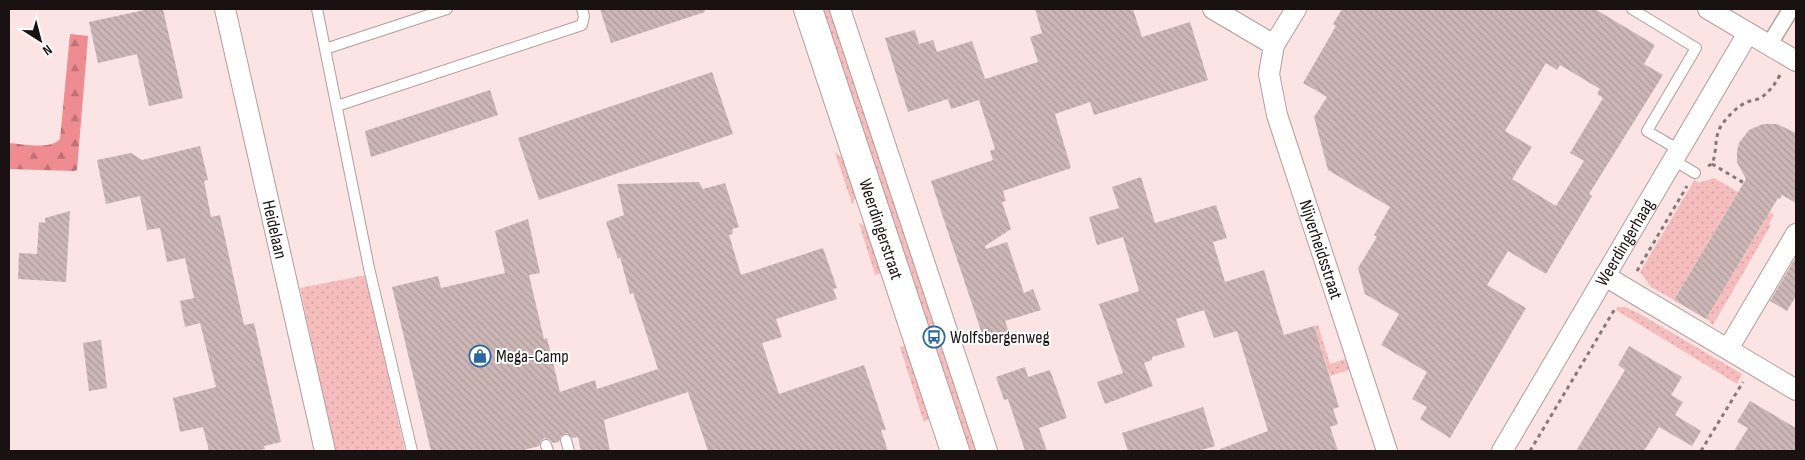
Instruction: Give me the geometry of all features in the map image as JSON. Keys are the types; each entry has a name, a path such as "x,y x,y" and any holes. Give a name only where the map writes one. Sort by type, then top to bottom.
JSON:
{"main road":[{"name":"Weerdingerstraat","path":"808,9 955,451"}],"street":[{"name":"Heidelaan","path":"225,9 325,451"},
{"name":"Weerdingerstraat","path":"840,9 987,451"},
{"path":"1212,9 1274,45"},
{"name":"Nijverheidsstraat","path":"1296,9 1274,45 1269,74 1277,114 1387,451"},
{"path":"1708,9 1793,60"},
{"path":"1769,45 1791,9"},
{"name":"Weerdingerhaag","path":"1502,451 1748,33"},
{"path":"1728,349 1796,234"},
{"path":"1605,276 1796,390"}],"lane":[{"path":"317,9 369,268 412,451"},
{"path":"325,49 447,9"},
{"path":"337,106 582,25 584,16 582,9"},
{"path":"1632,9 1696,48 1648,131 1695,173"},
{"path":"566,440 569,451"}],"path":[{"path":"1530,451 1695,173 1700,168 1712,164 1716,156 1716,136 1722,124 1745,103 1760,98 1773,86 1793,60"},
{"path":"1712,164 1744,183"},
{"path":"1701,451 1753,364"}],"shaded area":[{"path":"820,9 832,9 979,451 970,451 954,408"},
{"path":"835,152 845,160 857,195 852,204"},
{"path":"1714,178 1738,192 1674,300 1651,287 1640,272 1695,179 1698,183"},
{"path":"1770,212 1774,215 1769,224 1771,225 1713,325 1706,319"},
{"path":"859,223 868,227 883,273 875,275"},
{"path":"366,275 405,451 335,451 300,288"},
{"path":"1618,307 1625,307 1640,314 1742,374 1737,384 1616,310"},
{"path":"1318,325 1330,364 1345,359 1349,370 1330,376 1314,326"},
{"path":"907,345 930,418 924,422 900,347"}],"green space":[{"path":"70,34 88,36 77,170 9,169 9,143 43,145 60,139"}],"building":[{"path":"149,9 163,9 183,98 149,106 137,54 98,63 89,22"},
{"path":"600,9 704,9 705,12 611,43"},
{"path":"1035,9 1133,9 1142,37 1190,22 1208,80 1094,115 1090,102 1055,114 1071,168 1003,191 1006,201 1002,202 1011,229 985,246 986,249 1007,242 1024,293 1033,289 1041,310 1005,321 1009,332 984,340 931,181 993,160 990,151 995,149 979,100 951,109 948,99 908,112 885,38 915,30 919,44 933,40 937,52 972,41 985,79 1038,62 1030,37 1042,33"},
{"path":"1342,9 1595,9 1655,45 1644,64 1663,75 1589,194 1592,196 1546,274 1508,251 1487,285 1526,308 1450,438 1420,419 1427,407 1412,399 1427,372 1381,345 1399,314 1365,294 1358,268 1377,237 1374,235 1390,207 1328,170 1314,117 1327,97 1303,83 1336,26 1333,24","holes":["1546,63 1557,70 1560,65 1600,89 1597,94 1603,98 1570,153 1584,161 1556,206 1512,179 1532,147 1505,131"]},
{"path":"712,72 733,134 539,200 518,138"},
{"path":"490,90 498,115 371,157 365,131"},
{"path":"1763,124 1777,124 1796,133 1796,203 1782,195 1780,199 1778,198 1706,319 1674,300 1746,179 1737,162 1739,143 1749,130"},
{"path":"200,146 208,180 204,181 211,217 220,215 244,325 254,323 281,442 264,446 265,449 253,451 209,451 203,427 180,432 173,398 216,387 200,323 185,327 180,301 194,298 185,258 167,262 160,228 147,230 140,196 106,204 97,160 131,153 142,160"},
{"path":"1141,177 1155,223 1216,205 1227,238 1213,242 1225,282 1264,270 1284,335 1314,326 1339,407 1333,409 1338,424 1330,427 1338,451 1220,451 1220,449 1268,431 1237,331 1214,338 1204,310 1176,319 1185,347 1152,357 1152,360 1144,363 1153,386 1105,404 1097,382 1123,373 1099,304 1139,291 1123,237 1097,245 1089,217 1119,208 1112,187"},
{"path":"699,182 703,189 725,183 739,227 732,229 733,234 729,235 741,275 823,248 837,288 833,289 837,299 776,319 782,337 762,343 779,394 864,365 886,430 881,430 888,451 708,451 688,392 604,420 610,451 581,451 578,437 573,438 567,433 561,436 559,442 553,443 544,438 539,446 520,451 431,451 392,287 438,276 441,288 505,273 495,231 528,219 540,273 529,275 544,339 547,338 560,392 595,380 597,389 658,369 633,293 630,294 620,257 618,259 606,222 624,215 617,184"},
{"path":"70,211 66,282 18,279 19,253 37,254 39,222 45,223 45,218"},
{"path":"1796,257 1796,296 1787,311 1770,301"},
{"path":"101,340 107,388 89,391 83,343"},
{"path":"1629,346 1682,377 1671,395 1683,402 1675,415 1701,431 1692,446 1659,427 1644,451 1576,451 1625,370 1618,365"},
{"path":"1025,367 1028,377 1050,370 1067,418 1039,428 1047,451 1025,451 1008,399 1004,400 996,377"},
{"path":"1750,401 1796,428 1796,451 1734,451 1748,428 1737,422"},
{"path":"1203,407 1215,446 1199,451 1128,451 1122,433"}],"place":[{"name":"Wolfsbergenweg","path":"934,337"},
{"name":"Mega-Camp","path":"480,356"}]}
